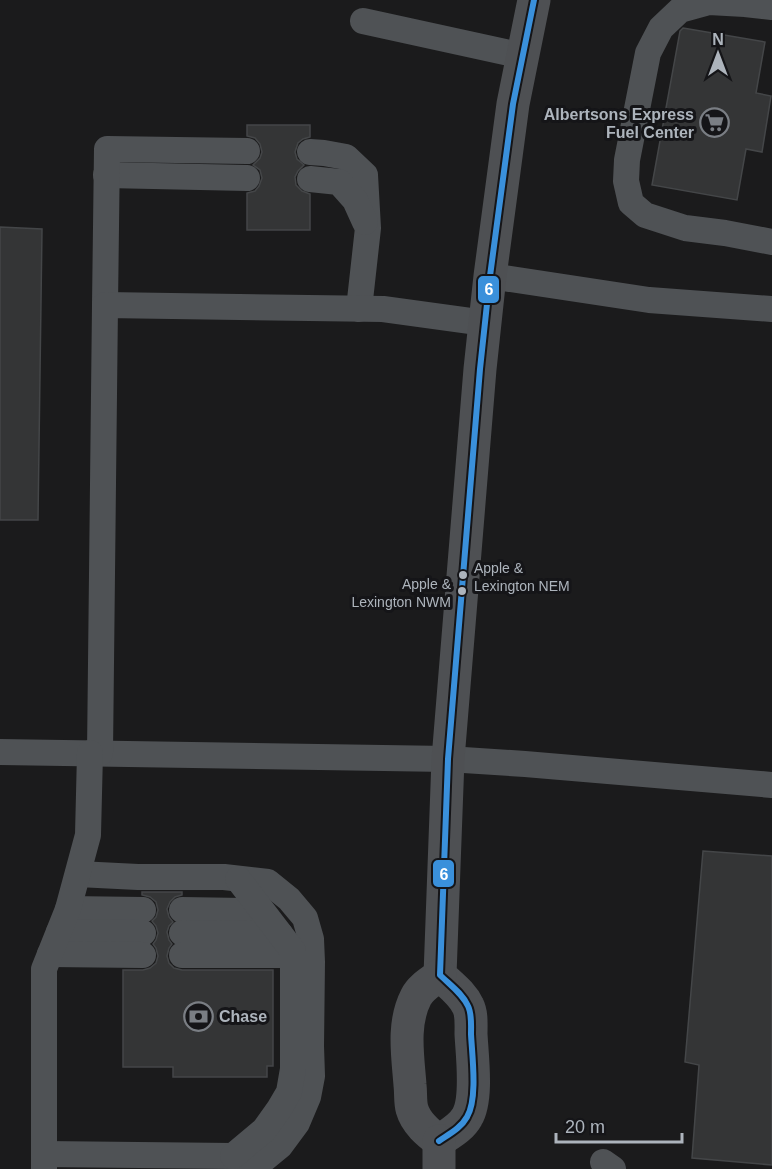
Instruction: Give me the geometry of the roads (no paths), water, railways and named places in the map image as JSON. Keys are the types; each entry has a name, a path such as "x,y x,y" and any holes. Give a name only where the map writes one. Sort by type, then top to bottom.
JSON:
{"main road":[{"path":"440,975 420,990 416,997 411,1010 407,1039 412,1109 439,1155 468,1117 472,1107 474,1074 470,1010 457,991 440,975 448,759 480,369 490,276 513,104 534,0"}],"lane":[{"path":"772,7 709,2 680,10 661,28 648,53 627,160 626,181 631,203 645,215 685,228 772,242"},
{"path":"363,21 523,56"},
{"path":"78,874 224,877 268,882 289,899 305,918 312,950 312,1076 308,1097 297,1123 280,1146 239,1165 44,1162 44,969 68,909 88,835 95,753 107,148 247,151"},
{"path":"310,152 346,157 365,175 368,228 359,309"},
{"path":"106,174 247,178"},
{"path":"310,179 339,182 355,200 368,228"},
{"path":"490,276 649,300 772,309"},
{"path":"105,305 383,309 485,323"},
{"path":"0,752 448,759 772,785"},
{"path":"238,879 287,944 293,1069 289,1092 239,1165"},
{"path":"54,943 142,933 68,909"},
{"path":"244,911 287,944 182,933 244,911"}],"place":[{"name":"Albertsons Express Fuel Center","path":"715,123"},
{"name":"Apple & Lexington NEM","path":"463,575"},
{"name":"Apple & Lexington NWM","path":"462,591"},
{"name":"Chase","path":"198,1016"}]}
